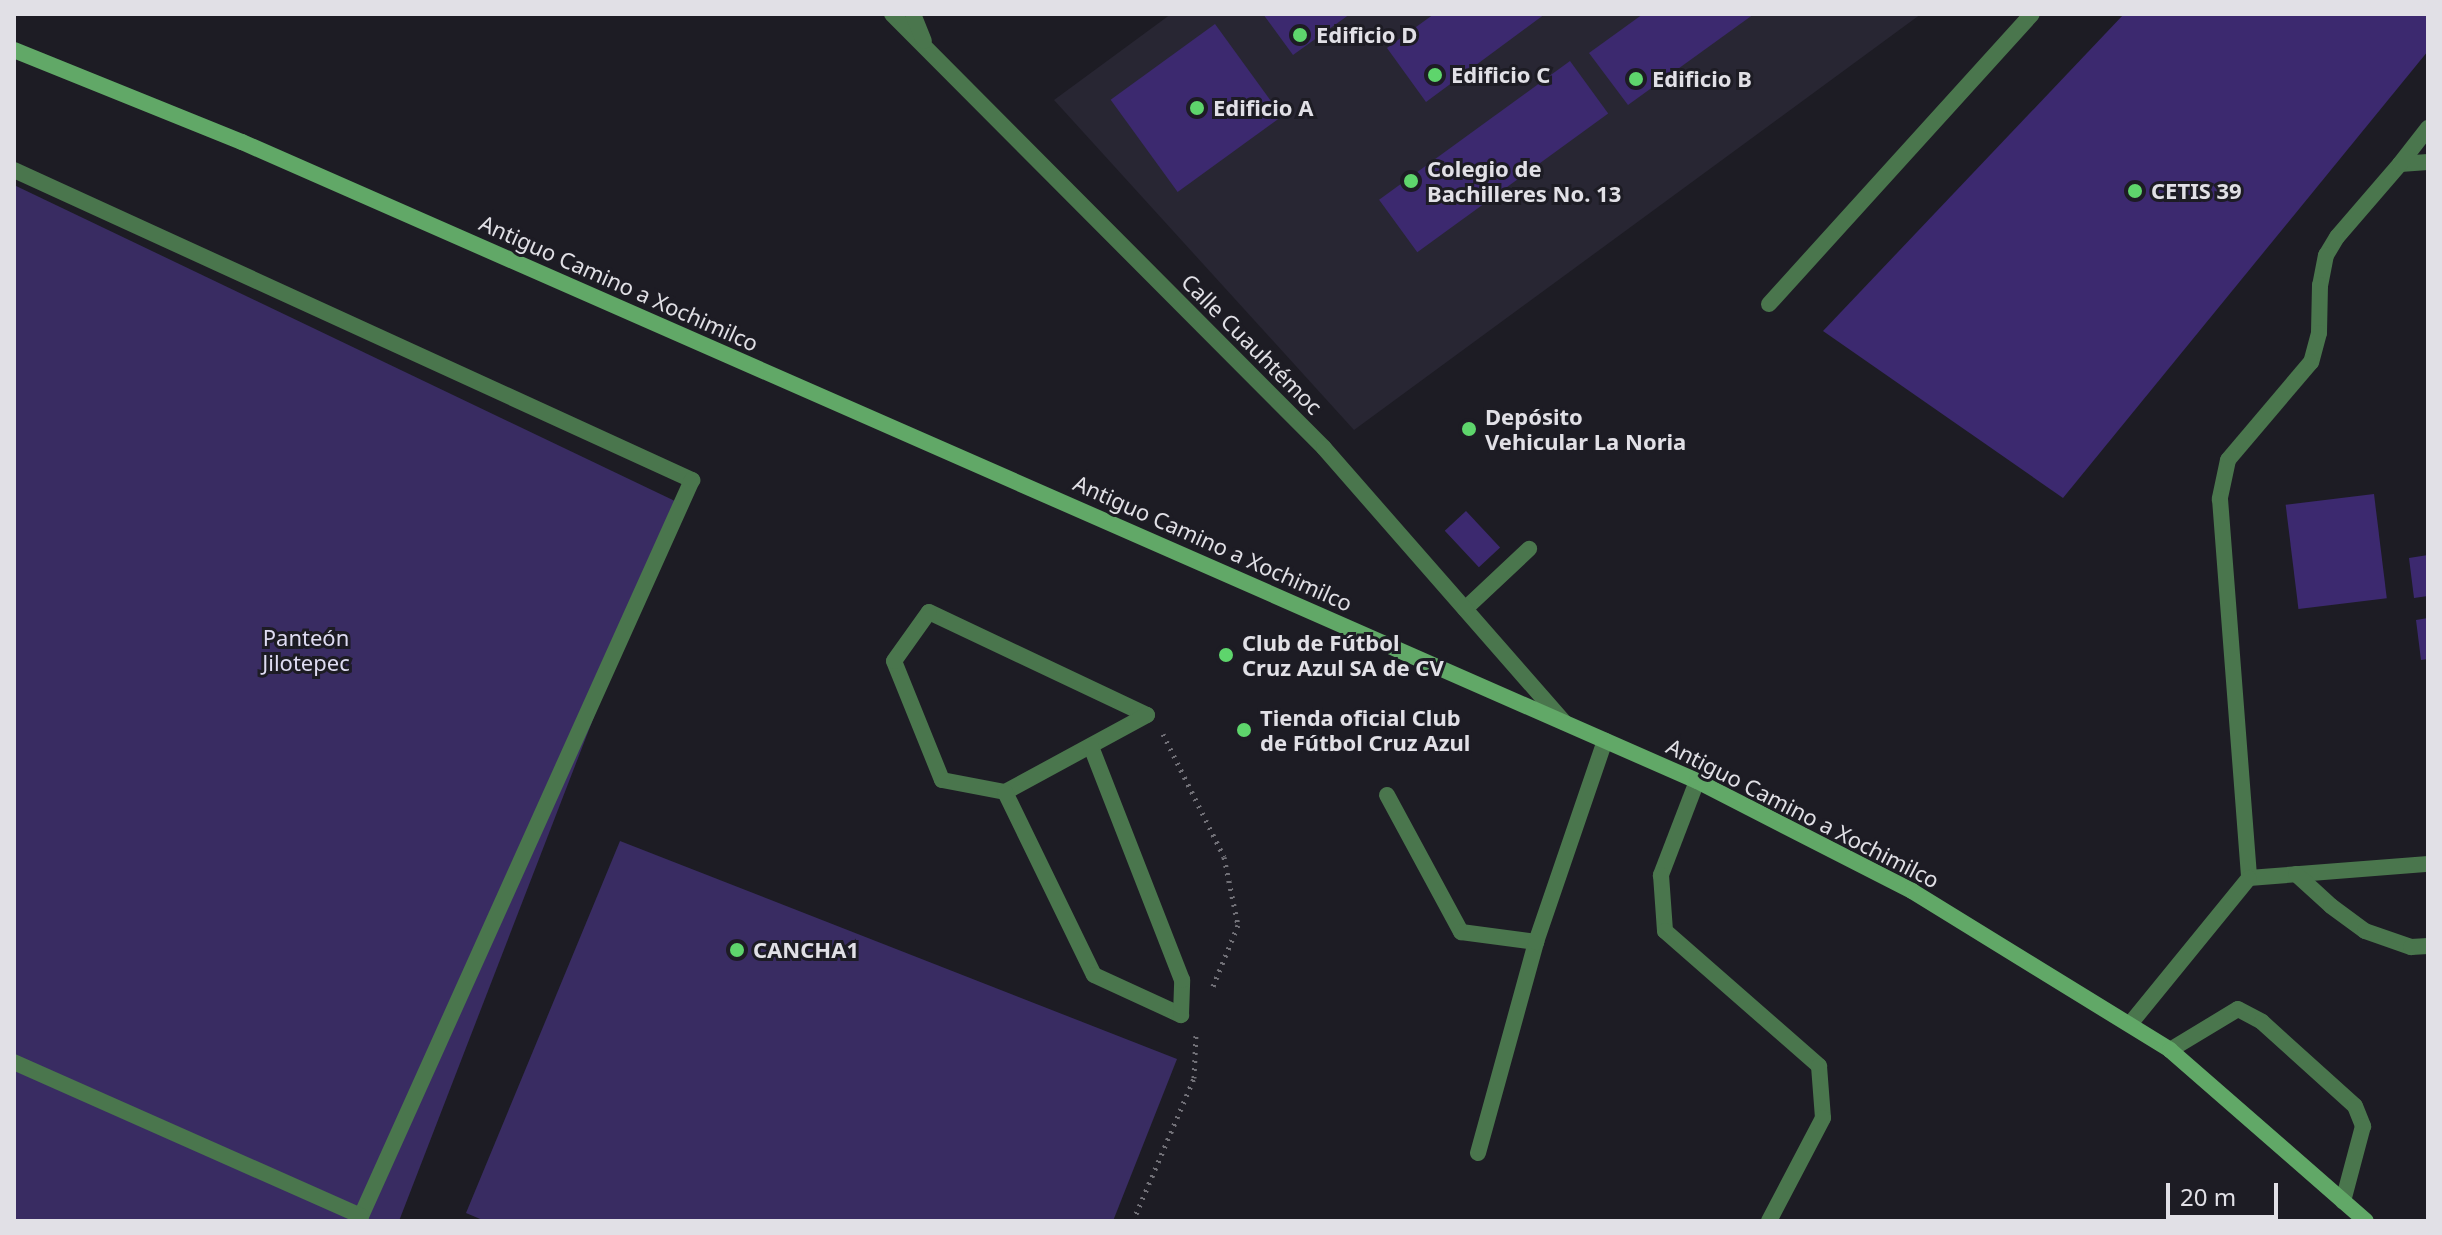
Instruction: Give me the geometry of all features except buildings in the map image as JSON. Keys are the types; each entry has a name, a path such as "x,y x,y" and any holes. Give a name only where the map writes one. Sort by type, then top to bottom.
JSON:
{"main road":[{"name":"Antiguo Camino a Xochimilco","path":"14,50 256,149 1697,781 1912,891 2170,1050 2366,1221"}],"street":[{"name":"Calle Cuauhtémoc","path":"892,14 1324,448 1564,722"},
{"path":"913,14 926,46"},
{"path":"1769,304 2032,14"},
{"path":"2130,1024 2249,878 2220,499 2228,460 2311,362 2319,333 2320,285 2326,255 2337,237 2428,128"},
{"path":"2400,164 2428,162"},
{"path":"14,170 692,480 361,1216 14,1062"},
{"path":"1465,609 1529,549"},
{"path":"929,612 1147,715 1091,746 1005,792 942,780 894,661 929,612"},
{"path":"1478,1153 1536,942 1605,741"},
{"path":"1005,792 1094,975 1181,1015 1182,980 1091,746"},
{"path":"1697,781 1661,875 1665,931 1819,1066 1823,1118 1769,1221"},
{"path":"1387,795 1461,932 1536,942"},
{"path":"2249,878 2428,864"},
{"path":"2296,874 2365,931 2411,947 2428,946"},
{"path":"2170,1050 2238,1009 2262,1022 2355,1106 2363,1126 2343,1201"}],"shaded area":[{"name":"Colegio de Bachilleres No. 13","path":"1171,14 1921,14 1354,430 1054,100"}],"green space":[{"name":"Panteón Jilotepec","path":"14,185 677,502 399,1221 14,1221"},
{"name":"CANCHA1","path":"620,841 1177,1059 1113,1221 485,1221 466,1213"}],"place":[{"name":"Edificio D","path":"1300,35"},
{"name":"Edificio C","path":"1435,75"},
{"name":"Edificio B","path":"1636,79"},
{"name":"Edificio A","path":"1197,108"},
{"name":"Colegio de Bachilleres No. 13","path":"1411,181"},
{"name":"CETIS 39","path":"2135,191"},
{"name":"Depósito Vehicular La Noria","path":"1469,429"},
{"name":"Club de Fútbol Cruz Azul SA de CV","path":"1226,655"},
{"name":"Tienda oficial Club de Fútbol Cruz Azul","path":"1244,730"},
{"name":"CANCHA1","path":"737,950"}]}
